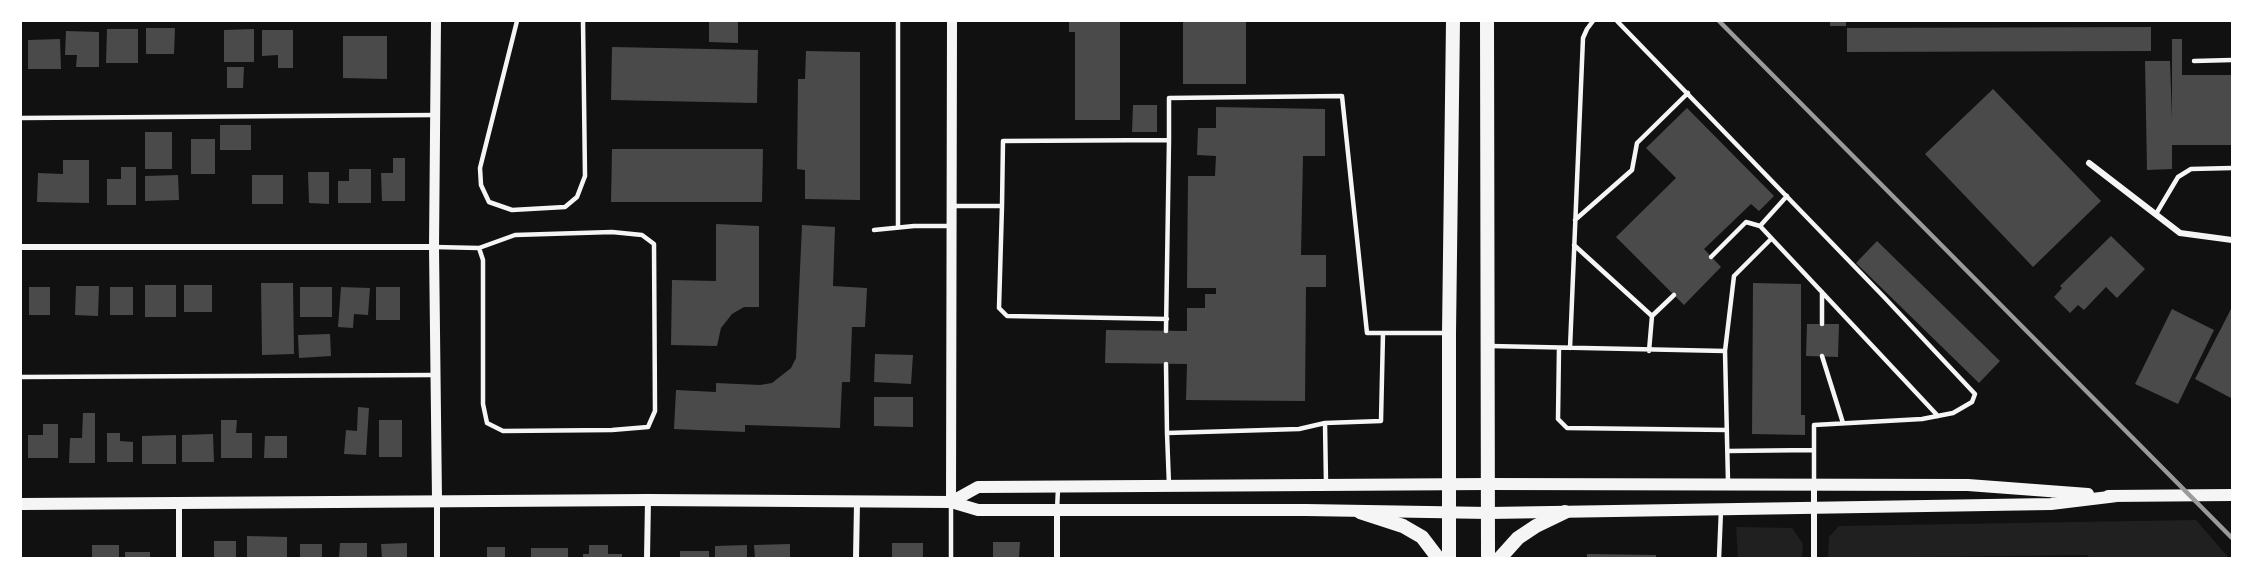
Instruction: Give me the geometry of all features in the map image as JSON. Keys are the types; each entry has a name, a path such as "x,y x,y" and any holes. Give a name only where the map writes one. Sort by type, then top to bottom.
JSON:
{"highway":[{"path":"1449,558 1453,21"},
{"path":"1487,21 1488,558"},
{"path":"1360,512 1403,526 1422,537 1438,558"},
{"path":"1500,558 1518,538 1565,512"}],"main road":[{"path":"951,502 978,487 1169,485 1968,485 2117,496 2232,495"},
{"path":"21,504 648,500 951,502 978,510 1489,513 1814,510 2051,504 2117,496"}],"street":[{"path":"436,21 434,247 437,558"},
{"path":"951,502 952,21"},
{"path":"2089,163 2180,233 2232,240"},
{"path":"21,247 434,247"},
{"path":"1814,485 1814,558"},
{"path":"647,558 648,500"},
{"path":"178,502 179,558"},
{"path":"856,558 857,503"},
{"path":"1057,510 1057,558"}],"lane":[{"path":"517,21 480,168 481,185 489,202 512,210 565,207 577,197 585,176 583,21"},
{"path":"898,21 898,227"},
{"path":"1570,348 1583,38 1593,21"},
{"path":"1617,21 1975,394 1972,402 1953,413 1922,419 1814,424 1814,485"},
{"path":"2194,61 2232,60"},
{"path":"1575,220 1632,170 1637,143 1688,93"},
{"path":"1166,331 1169,98 1342,96 1367,333 1449,333"},
{"path":"21,118 435,115"},
{"path":"1167,319 1007,316 999,308 1003,141 1169,140"},
{"path":"2156,214 2178,177 2191,169 2232,168"},
{"path":"1760,226 1786,196"},
{"path":"952,206 1002,206"},
{"path":"1711,257 1746,222 1760,226 1938,416"},
{"path":"874,230 952,226"},
{"path":"434,247 479,248 515,235 612,232 642,235 654,244 655,411 648,427 612,430 503,431 487,423 483,404 483,260 479,248"},
{"path":"1729,485 1725,351 1734,276 1772,239"},
{"path":"1574,245 1652,316"},
{"path":"1822,292 1822,324"},
{"path":"1649,351 1652,316 1674,295"},
{"path":"1167,433 1299,429 1325,423 1381,421 1383,333"},
{"path":"1487,346 1725,351"},
{"path":"1559,348 1558,419 1567,428 1727,430"},
{"path":"1822,356 1843,423"},
{"path":"1166,364 1169,485"},
{"path":"21,377 435,375"},
{"path":"1325,423 1326,486"},
{"path":"1728,450 1814,450"},
{"path":"1057,510 1058,486"},
{"path":"951,502 951,558"},
{"path":"1719,558 1721,510"}],"shaded area":[{"path":"2196,520 2229,558 2089,558 2088,555 1828,558 1829,537 1839,526"},
{"path":"1736,527 1792,528 1803,544 1802,558 1738,558"}],"building":[{"path":"709,21 738,21 738,43 709,42"},
{"path":"1069,21 1120,21 1120,120 1075,120 1075,32 1069,32"},
{"path":"1183,21 1246,21 1246,84 1183,84"},
{"path":"1830,21 1846,21 1846,26 1830,26"},
{"path":"2151,27 2151,51 1847,52 1847,28"},
{"path":"146,28 175,28 174,54 146,54"},
{"path":"107,29 138,29 138,63 106,63"},
{"path":"254,29 254,62 224,62 224,30"},
{"path":"262,30 293,30 293,68 278,68 278,55 262,56"},
{"path":"66,31 99,32 99,67 76,67 77,55 65,55"},
{"path":"343,36 387,36 387,79 343,78"},
{"path":"60,39 61,69 28,69 28,40"},
{"path":"2172,39 2182,39 2182,75 2232,75 2232,145 2172,145 2172,169 2147,170 2145,61 2170,61 2172,119"},
{"path":"612,47 758,50 757,103 611,100"},
{"path":"806,51 860,52 860,200 805,199 805,170 797,169 798,79 805,79"},
{"path":"227,67 244,67 243,88 227,88"},
{"path":"1993,89 2101,201 2033,267 1925,154"},
{"path":"1133,105 1157,105 1157,132 1132,132"},
{"path":"1216,107 1325,109 1325,156 1303,156 1301,255 1326,255 1326,287 1306,287 1305,401 1186,400 1187,364 1105,363 1106,330 1187,331 1187,308 1205,308 1205,294 1216,294 1216,288 1187,288 1188,176 1215,176 1216,156 1197,155 1198,128 1216,128"},
{"path":"1687,108 1774,196 1759,211 1751,204 1704,249 1721,267 1684,305 1616,237 1676,178 1646,148"},
{"path":"220,125 251,125 251,150 220,150"},
{"path":"145,132 172,132 172,169 145,169"},
{"path":"191,139 215,139 215,174 191,174"},
{"path":"612,149 763,149 762,202 611,202"},
{"path":"393,158 405,158 405,201 382,201 381,173 393,173"},
{"path":"63,160 89,160 89,203 37,202 38,173 63,174"},
{"path":"121,167 136,167 136,205 107,205 107,179 121,179"},
{"path":"349,169 371,169 371,203 338,203 338,181 349,181"},
{"path":"308,172 329,172 329,204 309,203"},
{"path":"178,175 179,200 145,201 145,176"},
{"path":"252,175 283,175 283,204 252,204"},
{"path":"716,224 759,226 759,307 744,307 732,314 721,328 717,346 671,345 672,280 716,281"},
{"path":"802,225 835,227 833,286 867,288 865,327 852,327 850,382 842,382 840,428 745,425 745,432 674,429 676,390 716,392 716,383 760,385 772,383 791,368 796,358"},
{"path":"2111,236 2145,269 2117,298 2106,287 2084,310 2078,305 2070,313 2054,297 2062,288 2060,286"},
{"path":"1877,241 2000,361 1979,383 1856,263"},
{"path":"261,283 293,283 294,354 262,355"},
{"path":"1753,283 1801,284 1801,415 1805,415 1805,435 1752,434"},
{"path":"145,285 176,285 176,317 145,317"},
{"path":"184,285 212,285 212,312 184,312"},
{"path":"76,286 99,286 98,316 75,315"},
{"path":"29,287 50,287 50,315 29,315"},
{"path":"110,287 133,287 133,315 110,315"},
{"path":"300,287 332,287 332,317 300,317"},
{"path":"341,287 370,288 368,315 354,314 353,328 338,327"},
{"path":"376,287 400,287 400,320 376,320"},
{"path":"2232,307 2232,397 2231,398 2195,379"},
{"path":"2172,309 2214,330 2178,404 2135,384"},
{"path":"1807,324 1839,324 1838,357 1806,356"},
{"path":"330,334 331,356 299,358 298,335"},
{"path":"875,354 913,355 911,384 874,382"},
{"path":"874,397 913,397 913,427 874,426"},
{"path":"358,407 369,408 366,455 344,454 346,430 357,431"},
{"path":"83,413 95,413 95,463 69,463 70,438 82,438"},
{"path":"221,420 237,420 236,433 252,433 252,458 221,458"},
{"path":"379,420 402,420 402,457 379,457"},
{"path":"43,424 58,424 58,458 28,458 28,435 43,435"},
{"path":"107,433 120,433 120,441 133,442 133,462 107,462"},
{"path":"213,434 214,462 182,462 182,435"},
{"path":"176,435 176,464 142,464 142,436"},
{"path":"265,436 287,436 287,458 264,458"},
{"path":"247,536 287,537 287,558 247,558"},
{"path":"214,541 236,541 236,558 214,558"},
{"path":"993,542 1020,542 1019,558 993,558"},
{"path":"340,543 367,543 367,558 339,558"},
{"path":"407,543 407,558 382,558 381,544"},
{"path":"892,543 923,543 923,558 892,558"},
{"path":"300,544 322,544 322,558 300,558"},
{"path":"790,544 790,558 755,558 754,545"},
{"path":"92,545 119,545 119,558 92,558"},
{"path":"589,545 608,545 608,554 622,554 622,558 583,558 583,554 589,554"},
{"path":"747,545 747,558 715,558 715,546"},
{"path":"487,547 505,547 505,558 487,558"},
{"path":"531,548 568,548 568,558 531,558"},
{"path":"680,551 709,551 709,558 680,558"},
{"path":"125,552 150,552 150,558 125,558"},
{"path":"1587,554 1656,555 1656,558 1587,558"}],"railway":[{"path":"1719,21 2232,538"}]}
